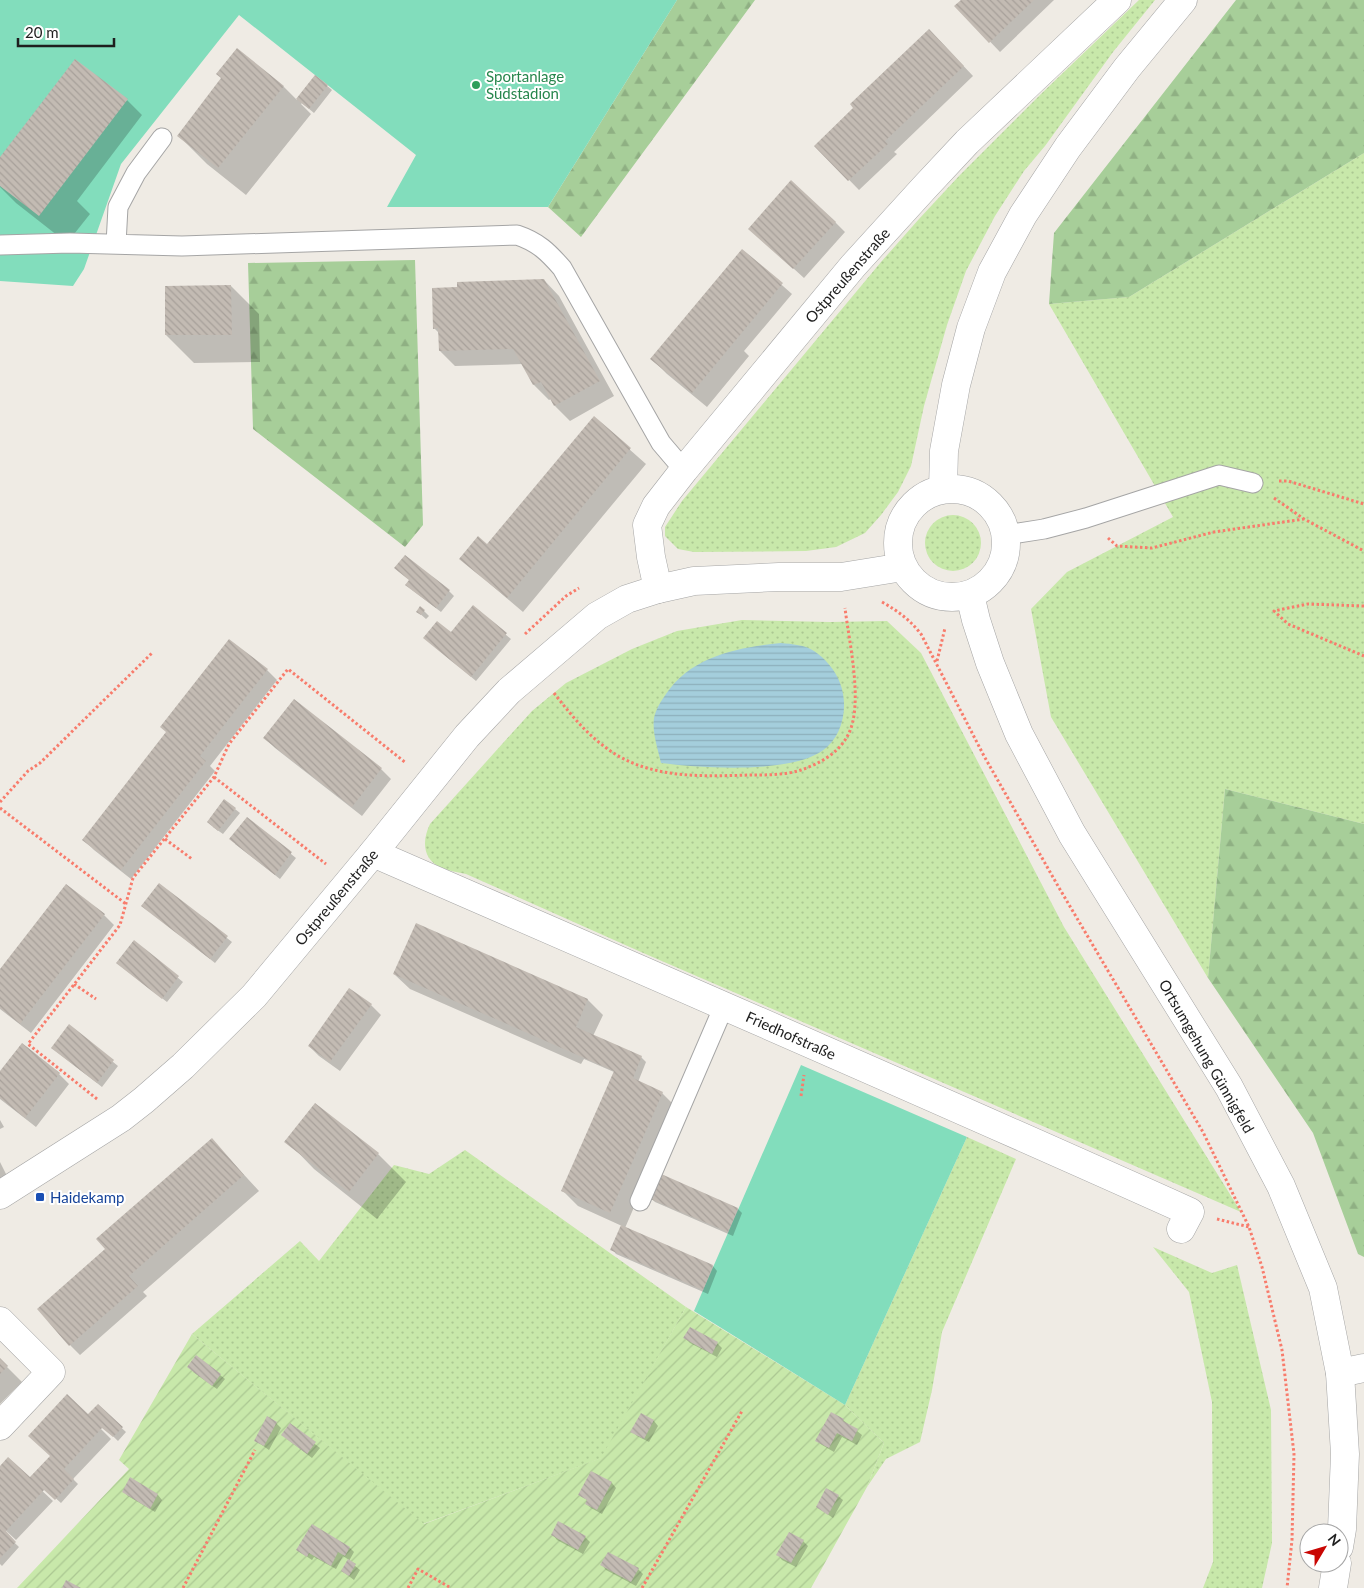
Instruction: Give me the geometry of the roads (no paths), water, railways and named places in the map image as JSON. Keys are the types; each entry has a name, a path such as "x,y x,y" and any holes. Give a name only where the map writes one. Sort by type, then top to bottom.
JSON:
{"street":[{"name":"Ostpreußenstraße","path":"658,589 647,525 656,506 853,266 967,142 1116,0"},
{"path":"944,489 944,450 956,385 971,328 992,272 1023,215 1068,147 1127,68 1183,0"},
{"path":"944,489 961,489 977,495 991,505 1001,519 1006,535 1006,554 999,572 987,586 970,595 955,598 939,596 924,590 912,581 903,567 898,551 898,534 903,518 914,504 928,494 944,489"},
{"name":"Ostpreußenstraße","path":"0,1195 121,1118 183,1066 254,996 467,736 509,691 597,616 627,599 658,589 694,581 779,577 841,577 903,567"},
{"name":"Ortsumgehung Günnigfeld","path":"970,595 990,662 1023,742 1072,834 1229,1087 1281,1186 1323,1288 1352,1370 1344,1454 1342,1523"},
{"name":"Friedhofstraße","path":"373,853 936,1097 1190,1212 1181,1229"},
{"path":"0,1321 51,1372 0,1426"},
{"path":"1333,1588 1335,1573"}],"lane":[{"path":"116,244 118,207 136,173 162,138"},
{"path":"0,244 70,243 182,246 517,235 532,240 547,251 562,268 661,443 684,470"},
{"path":"1006,535 1044,529 1086,518 1219,475 1253,483"},
{"path":"640,1201 724,1006"}],"water":[{"path":"781,643 803,646 814,651 830,665 838,678 843,692 844,711 839,729 829,745 822,751 807,758 767,766 744,768 661,763 655,735 654,718 661,702 676,681 702,662 717,656 749,647"}],"place":[{"name":"Sportanlage Südstadion","path":"476,85"},
{"name":"Haidekamp","path":"40,1197"}]}
